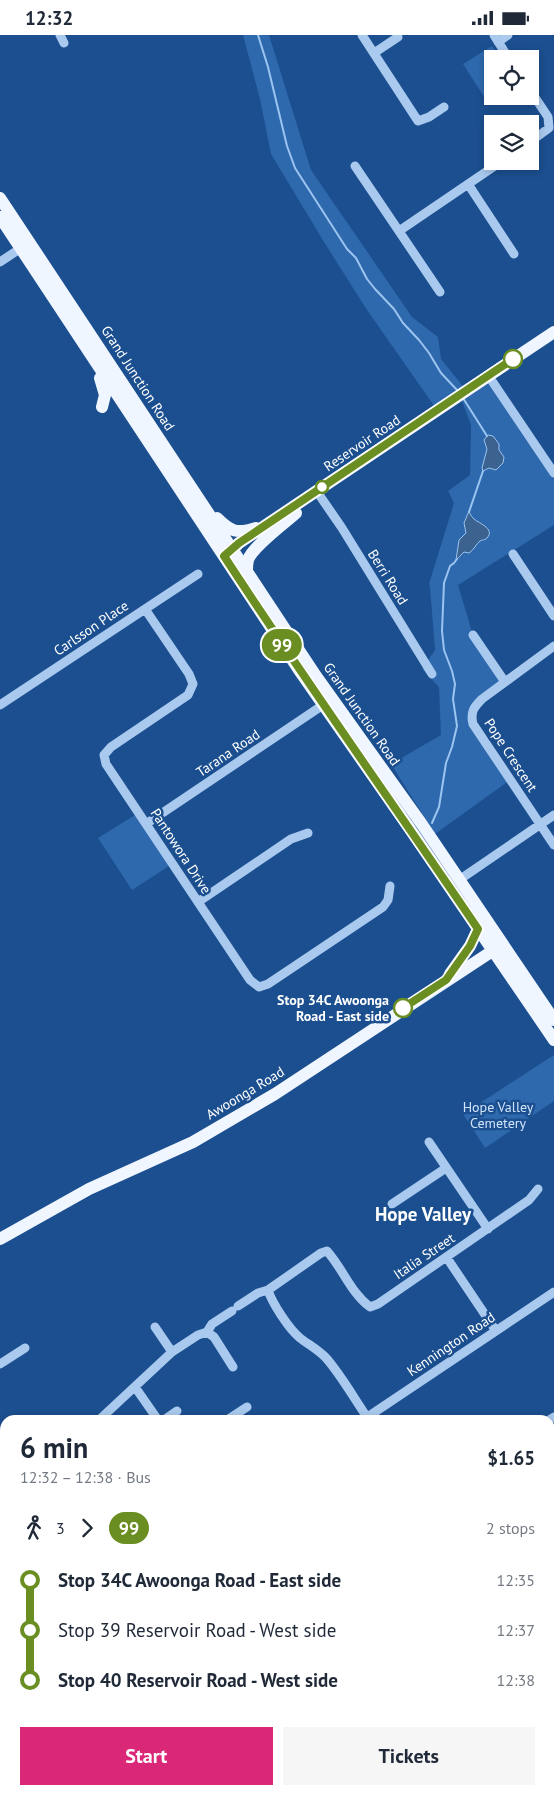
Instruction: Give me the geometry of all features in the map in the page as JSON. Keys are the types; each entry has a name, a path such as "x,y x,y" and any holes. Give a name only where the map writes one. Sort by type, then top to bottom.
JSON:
{"main road":[{"name":"Grand Junction Road","path":"0,198 25,245 91,355 126,399 202,504 228,553 247,572 316,676 421,823 459,880 497,947 554,1040"},
{"name":"Grand Junction Road","path":"0,217 25,245 228,553 323,705 388,796 478,929 497,947 554,1020"},
{"name":"Reservoir Road","path":"228,553 268,523 319,493 453,404 554,332"},
{"name":"Reservoir Road","path":"490,378 554,340"},
{"path":"91,355 105,395 102,407"},
{"name":"Reservoir Road","path":"228,553 242,548 302,508 319,493"},
{"path":"202,504 222,523 234,531 245,531 268,523"},
{"path":"247,572 248,559 256,549 302,508"},
{"path":"316,676 323,695 323,705 342,713"},
{"path":"446,980 470,946 478,929"},
{"name":"Awoonga Road","path":"0,1239 90,1189 193,1142 275,1094 497,947"}],"street":[{"path":"362,35 418,121 429,117 444,107"},
{"path":"503,50 496,38 508,35"},
{"path":"374,53 398,37"},
{"path":"539,104 548,117 549,128 539,135"},
{"path":"354,166 440,292"},
{"path":"399,231 489,170"},
{"path":"468,184 514,254"},
{"path":"0,262 25,245"},
{"path":"490,378 554,473"},
{"name":"Berri Road","path":"319,493 432,674"},
{"path":"513,554 554,616"},
{"name":"Carlsson Place","path":"0,705 198,574"},
{"name":"Pantowora Drive","path":"145,609 189,674 193,684 188,695 111,747 104,755 106,764 250,980 259,987 268,984 382,907 388,900 390,886"},
{"path":"473,635 505,682"},
{"name":"Pope Crescent","path":"540,824 478,732 473,724 471,715 474,707 554,646"},
{"name":"Tarana Road","path":"146,824 323,705"},
{"path":"459,880 554,815"},
{"path":"540,824 554,845"},
{"path":"198,902 291,839 308,833"},
{"path":"430,1143 488,1229"},
{"path":"392,1204 446,1168"},
{"name":"Italia Street","path":"268,1290 321,1253 328,1251 361,1300 370,1307 378,1304 447,1258 529,1201 538,1189"},
{"path":"447,1258 496,1331"},
{"path":"104,1415 172,1353 198,1335 207,1332 212,1324 258,1293 268,1290 270,1297 292,1329 299,1337 318,1350 328,1361 363,1415"},
{"name":"Kennington Road","path":"372,1415 554,1292"},
{"path":"155,1327 172,1353"},
{"path":"207,1332 214,1337 233,1367"},
{"path":"0,1364 25,1348"},
{"path":"135,1387 155,1415"},
{"path":"235,1415 247,1407"},
{"path":"171,1415 177,1411"}],"green space":[{"path":"243,35 269,35 311,170 412,317 438,337 441,359 466,390 437,410 367,310 271,154 260,99"},
{"path":"492,46 495,50 486,50"},
{"path":"484,51 484,97 463,64"},
{"path":"492,381 554,473 554,525 458,585 473,635 505,682 471,715 510,780 435,834 391,764 441,735 439,687 422,669 435,650 429,584 454,503 448,491 470,475 471,425 462,401"},
{"path":"135,815 169,866 132,890 98,838"},
{"name":"Hope Valley Cemetery","path":"554,1055 554,1101 485,1148 463,1114"}],"shaded area":[{"path":"488,435 493,436 499,444 499,450 504,457 503,463 496,470 489,468 483,471 482,468 487,449 484,440"},
{"path":"469,511 473,518 488,529 489,534 471,552 464,552 456,560 459,540 466,533 464,523"}],"waterway":[{"path":"258,35 268,67 287,146 295,168 347,249 356,258 367,279 394,309 403,323 429,353 441,373 457,390"},
{"path":"463,398 487,436"},
{"path":"469,512 483,471"},
{"path":"432,823 439,807 446,763 457,726 453,699 455,684 444,650 442,631 444,583 450,566 457,559"}],"bus line":[{"name":"99","path":"403,1008 446,980 470,946 478,929 388,796 299,670 224,556 239,543 513,359"}],"place":[{"name":"Stop 34C Awoonga Road - East side","path":"403,1008"}],"district":[{"name":"Hope Valley","path":"423,1214"}]}
